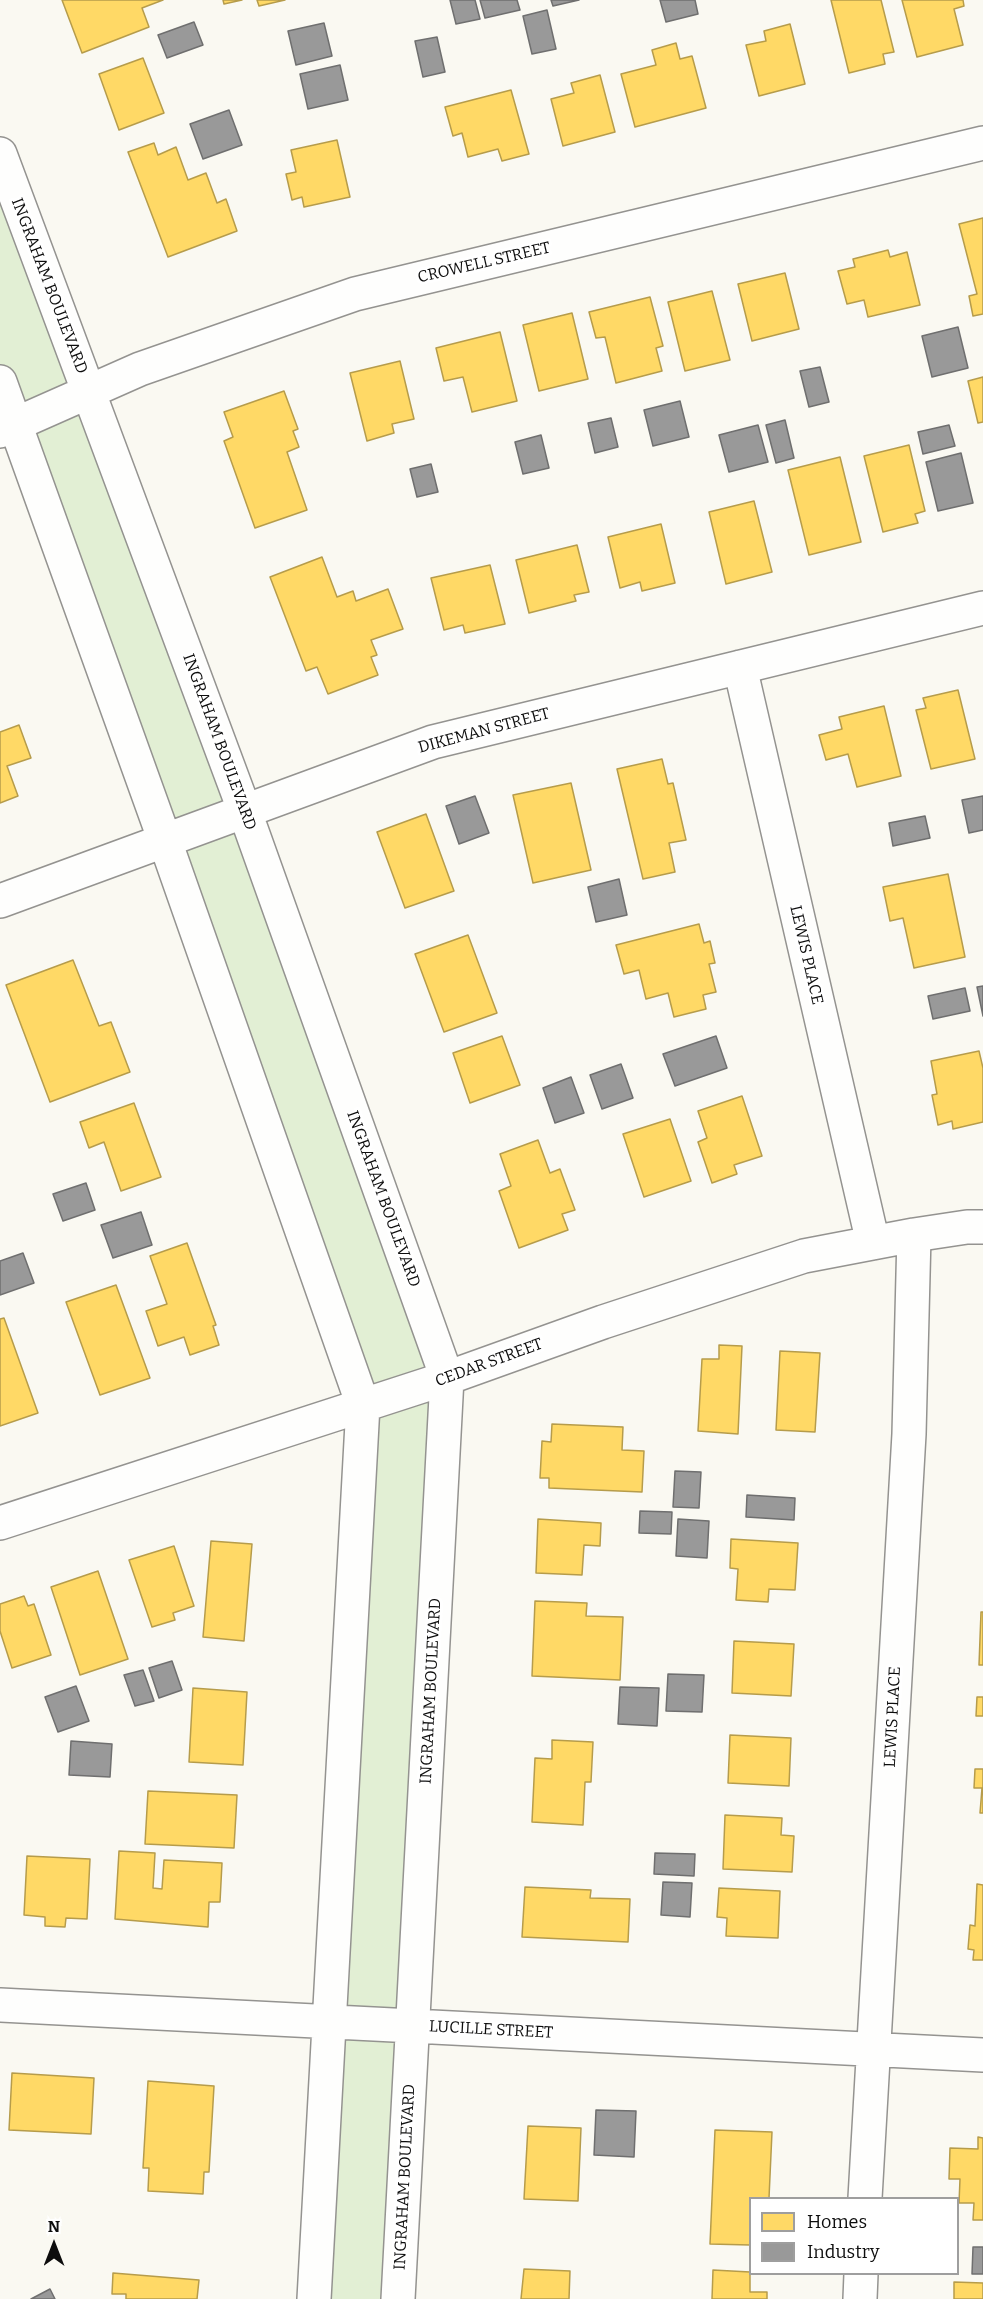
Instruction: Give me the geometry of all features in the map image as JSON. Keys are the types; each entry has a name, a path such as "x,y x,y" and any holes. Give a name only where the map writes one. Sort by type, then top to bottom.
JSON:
{"street":[{"name":"CROWELL STREET","path":"8,428 140,369 355,294 983,143"},
{"name":"INGRAHAM BOULEVARD","path":"0,154 245,812 447,1378 398,2299"},
{"path":"0,381 8,428 165,841 363,1405 314,2299"},
{"name":"DIKEMAN STREET","path":"0,901 433,742 983,608"},
{"name":"LEWIS PLACE","path":"740,667 873,1243"},
{"name":"CEDAR STREET","path":"0,1523 447,1378 603,1322 804,1256 914,1235 967,1227 983,1227"},
{"name":"LEWIS PLACE","path":"866,2197 909,1434 914,1235"},
{"name":"LUCILLE STREET","path":"0,2005 983,2055"},
{"path":"860,2299 861,2275"}],"green space":[{"path":"0,154 447,1378 398,2299 314,2299 363,1405 0,382"}],"building: Homes":[{"path":"62,0 163,0 142,8 149,27 82,53"},
{"path":"223,0 242,0 224,4"},
{"path":"257,0 285,0 259,6"},
{"path":"831,0 881,0 894,52 883,54 885,64 849,73"},
{"path":"902,0 963,0 964,6 954,9 963,45 917,57"},
{"path":"790,24 805,84 759,96 746,45 766,41 764,31"},
{"path":"676,43 680,59 692,56 706,108 635,127 621,74 656,65 652,50"},
{"path":"143,58 164,113 119,130 99,74"},
{"path":"600,75 615,132 563,146 551,99 574,93 571,83"},
{"path":"511,90 529,154 502,161 498,149 468,157 462,133 453,136 445,107"},
{"path":"337,140 350,197 304,207 302,197 292,200 286,174 296,172 291,150"},
{"path":"154,143 158,155 176,147 188,180 206,173 217,203 226,199 237,231 168,257 128,152"},
{"path":"983,218 983,314 973,316 969,296 977,294 959,224"},
{"path":"888,250 890,257 907,252 920,305 868,317 864,300 847,304 838,271 855,267 853,259"},
{"path":"785,273 799,329 752,341 738,284"},
{"path":"712,291 730,360 685,371 668,302"},
{"path":"650,297 663,346 656,348 662,371 616,383 605,337 596,338 589,312"},
{"path":"572,313 588,379 539,391 523,325"},
{"path":"500,332 517,401 472,412 463,377 444,381 436,348"},
{"path":"400,361 414,419 392,424 394,433 367,441 350,373"},
{"path":"983,377 983,422 978,423 968,381"},
{"path":"284,391 298,429 293,431 299,447 287,452 307,510 255,528 224,441 233,437 224,412"},
{"path":"909,445 925,511 915,514 918,523 883,532 864,456"},
{"path":"840,457 861,542 809,555 788,470"},
{"path":"754,501 772,572 726,584 709,512"},
{"path":"661,524 675,583 642,591 640,582 620,588 608,537"},
{"path":"577,545 589,592 574,595 576,601 529,613 516,560"},
{"path":"322,557 337,597 353,591 356,601 388,589 403,629 371,640 377,655 371,657 378,675 328,694 317,667 306,671 270,577"},
{"path":"490,565 505,624 465,633 463,625 444,630 431,578"},
{"path":"958,690 975,759 931,769 916,710 926,708 923,698"},
{"path":"884,706 901,776 857,787 848,754 826,760 819,735 842,729 839,717"},
{"path":"19,725 31,758 7,766 18,796 0,803 0,732"},
{"path":"662,759 668,784 673,783 686,840 669,843 675,872 643,879 617,769"},
{"path":"571,783 591,870 533,883 513,795"},
{"path":"426,814 454,891 405,908 377,832"},
{"path":"948,874 965,957 914,968 903,918 890,921 883,887"},
{"path":"699,924 704,943 710,941 715,963 709,964 716,992 703,995 706,1009 674,1017 668,993 646,999 639,970 624,974 616,945"},
{"path":"468,935 497,1013 444,1032 415,954"},
{"path":"73,960 99,1026 111,1022 130,1072 50,1102 6,985"},
{"path":"502,1036 520,1085 470,1103 453,1053"},
{"path":"979,1051 983,1068 983,1122 953,1129 952,1121 938,1125 932,1095 937,1094 931,1061"},
{"path":"742,1096 762,1156 734,1165 737,1174 712,1183 698,1142 707,1138 698,1111"},
{"path":"134,1103 161,1177 121,1191 104,1142 89,1148 80,1122"},
{"path":"670,1119 691,1181 644,1197 623,1134"},
{"path":"538,1140 550,1173 560,1169 575,1210 562,1214 568,1230 519,1248 499,1191 511,1186 500,1154"},
{"path":"187,1243 216,1325 213,1326 219,1345 190,1355 184,1337 158,1346 146,1311 167,1304 150,1256"},
{"path":"116,1285 150,1378 100,1395 66,1302"},
{"path":"4,1318 38,1413 0,1426 0,1319"},
{"path":"719,1345 742,1346 738,1434 698,1431 702,1359 719,1359"},
{"path":"780,1351 820,1353 815,1432 776,1430"},
{"path":"552,1424 623,1427 622,1450 644,1451 642,1492 549,1488 549,1478 540,1478 542,1441 551,1442"},
{"path":"538,1519 601,1523 600,1546 584,1545 582,1575 536,1573"},
{"path":"731,1539 798,1543 795,1590 769,1589 768,1602 736,1600 738,1569 730,1568"},
{"path":"211,1541 252,1544 244,1641 203,1637"},
{"path":"174,1546 194,1606 173,1613 175,1620 152,1627 129,1560"},
{"path":"98,1571 128,1659 80,1675 51,1587"},
{"path":"24,1596 28,1606 34,1604 51,1655 12,1668 0,1631 0,1604"},
{"path":"535,1601 587,1603 586,1616 623,1617 620,1680 532,1676"},
{"path":"981,1612 983,1612 983,1665 979,1665"},
{"path":"734,1641 794,1644 791,1696 732,1693"},
{"path":"193,1688 247,1692 243,1765 189,1762"},
{"path":"977,1697 983,1697 983,1716 976,1716"},
{"path":"730,1735 791,1738 789,1786 728,1783"},
{"path":"552,1740 593,1742 591,1782 585,1782 583,1825 532,1822 535,1758 552,1759"},
{"path":"975,1769 983,1769 983,1813 980,1813 982,1788 974,1788"},
{"path":"148,1791 237,1795 234,1848 145,1844"},
{"path":"725,1815 782,1818 781,1835 794,1836 792,1872 723,1869"},
{"path":"119,1851 155,1853 153,1888 162,1889 164,1860 222,1863 220,1902 209,1902 208,1927 115,1919"},
{"path":"27,1856 90,1859 87,1919 66,1918 65,1927 45,1926 45,1917 24,1915"},
{"path":"977,1884 983,1885 983,1960 973,1960 974,1950 968,1949 970,1925 975,1926"},
{"path":"525,1887 591,1890 590,1898 630,1899 628,1942 522,1937"},
{"path":"719,1888 780,1891 778,1938 726,1936 727,1918 717,1917"},
{"path":"12,2073 94,2078 91,2134 9,2130"},
{"path":"148,2081 214,2086 209,2172 204,2172 203,2194 148,2191 149,2168 143,2168"},
{"path":"528,2126 581,2128 578,2201 524,2199"},
{"path":"715,2130 772,2132 769,2197 749,2197 749,2245 710,2244"},
{"path":"978,2137 983,2138 983,2220 973,2220 974,2203 959,2203 960,2179 949,2179 950,2148 978,2149"},
{"path":"524,2269 570,2271 569,2299 521,2299"},
{"path":"713,2270 749,2272 750,2292 767,2292 767,2299 712,2299"},
{"path":"113,2273 199,2280 197,2299 126,2299 126,2294 112,2294"},
{"path":"954,2282 983,2283 983,2299 954,2299"}],"building: Industry":[{"path":"450,0 475,0 480,19 456,24"},
{"path":"480,0 517,0 520,10 485,18"},
{"path":"551,0 579,0 553,6"},
{"path":"660,0 695,0 698,14 666,22"},
{"path":"547,10 556,49 532,54 523,16"},
{"path":"194,22 203,45 167,58 158,35"},
{"path":"324,23 332,56 296,65 288,31"},
{"path":"437,37 445,72 423,77 415,41"},
{"path":"340,65 348,100 308,109 300,74"},
{"path":"229,110 242,145 203,159 190,124"},
{"path":"958,327 968,368 932,377 922,336"},
{"path":"820,367 829,402 809,407 800,371"},
{"path":"680,401 689,437 653,446 644,410"},
{"path":"611,418 618,447 595,453 588,423"},
{"path":"785,420 794,458 776,463 766,425"},
{"path":"758,425 768,462 729,472 719,435"},
{"path":"949,425 955,446 923,454 918,432"},
{"path":"541,435 549,468 523,474 515,442"},
{"path":"961,453 973,503 938,511 926,462"},
{"path":"431,464 438,492 417,497 410,469"},
{"path":"475,796 489,833 459,844 446,806"},
{"path":"983,796 983,830 969,833 962,800"},
{"path":"925,816 930,838 893,846 889,823"},
{"path":"619,879 627,915 596,922 588,887"},
{"path":"983,986 983,1016 977,987"},
{"path":"965,988 970,1011 933,1019 928,996"},
{"path":"716,1036 727,1068 675,1086 663,1054"},
{"path":"621,1064 633,1098 602,1109 590,1075"},
{"path":"571,1077 584,1113 555,1123 543,1088"},
{"path":"86,1183 95,1210 63,1221 53,1194"},
{"path":"141,1212 152,1245 113,1258 101,1225"},
{"path":"23,1253 34,1283 0,1295 0,1261"},
{"path":"675,1471 701,1472 699,1508 673,1507"},
{"path":"747,1495 795,1498 794,1520 746,1517"},
{"path":"640,1511 672,1512 671,1534 639,1533"},
{"path":"678,1519 709,1521 707,1558 676,1556"},
{"path":"172,1661 182,1690 159,1698 149,1668"},
{"path":"143,1670 154,1701 135,1706 124,1675"},
{"path":"668,1674 704,1675 702,1712 666,1711"},
{"path":"76,1686 89,1721 58,1732 45,1697"},
{"path":"620,1687 659,1688 657,1726 618,1724"},
{"path":"71,1741 112,1744 110,1777 69,1775"},
{"path":"655,1853 695,1854 694,1876 654,1874"},
{"path":"663,1882 692,1883 690,1917 661,1915"},
{"path":"596,2110 636,2111 634,2157 594,2155"},
{"path":"973,2247 983,2247 983,2274 972,2274"},
{"path":"50,2289 55,2299 31,2299"}]}
